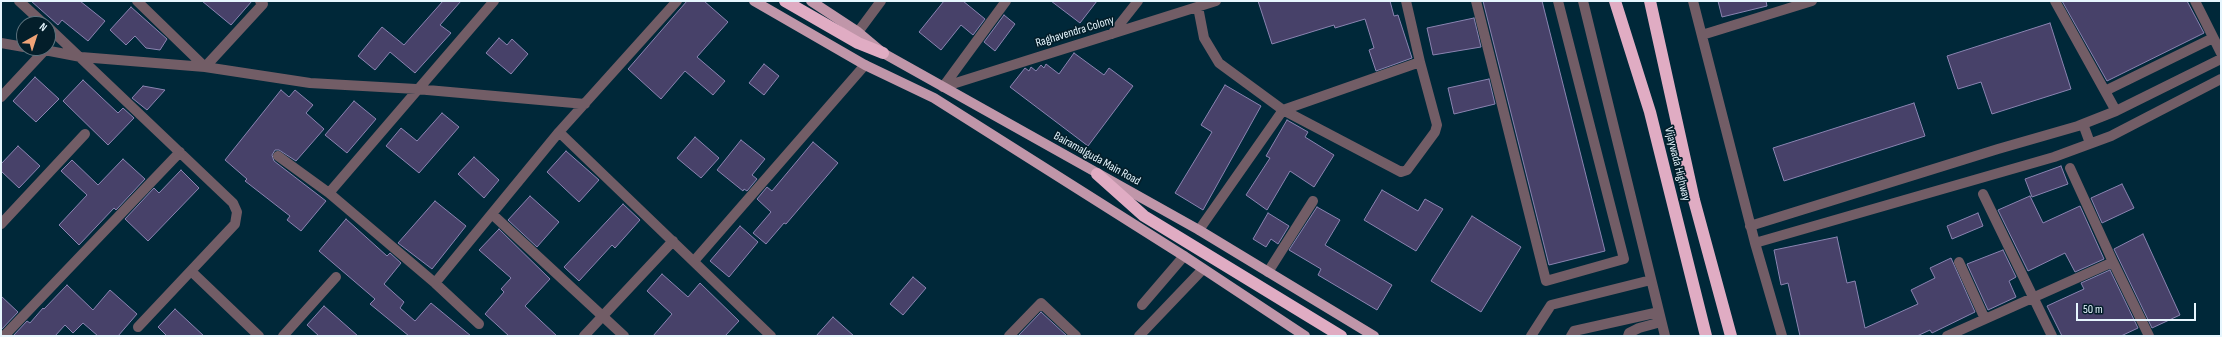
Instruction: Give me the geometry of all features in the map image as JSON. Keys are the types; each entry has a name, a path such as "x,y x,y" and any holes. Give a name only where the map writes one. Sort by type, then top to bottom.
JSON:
{"highway":[{"path":"785,1 858,43 884,53"},
{"name":"Vijaywada Highway","path":"1615,1 1650,112 1706,336"},
{"name":"Vijaywada Highway","path":"1650,1 1694,200 1731,336"},
{"path":"1097,174 1144,216 1341,336"}],"main road":[{"path":"754,1 865,65 934,98 1184,256 1293,333 1305,336"},
{"name":"Bairamalguda Main Road","path":"811,1 858,32 884,53 942,87 1199,230 1374,336"}],"street":[{"path":"19,1 35,16"},
{"path":"137,1 205,67"},
{"path":"205,67 263,4 260,1"},
{"path":"328,193 494,1"},
{"path":"435,283 559,132 677,1"},
{"path":"858,32 881,1"},
{"path":"942,87 1006,1"},
{"path":"1112,34 1138,1"},
{"name":"Raghavendra Colony","path":"942,87 1216,1"},
{"path":"1198,7 1204,38 1219,63 1283,110 1401,172 1407,170 1435,132 1437,125 1420,62 1406,1"},
{"path":"1476,1 1546,281 1624,259 1558,1"},
{"path":"1584,1 1665,336"},
{"path":"1693,1 1750,226 1782,336"},
{"path":"1702,35 1812,1"},
{"path":"2055,1 2116,111"},
{"path":"2195,1 2221,52"},
{"path":"56,34 233,203 238,212 235,224 138,327"},
{"path":"2105,91 2213,38"},
{"path":"1,43 16,46"},
{"path":"56,52 81,57 205,67 310,83 585,104"},
{"path":"1,97 39,56"},
{"path":"1750,226 2083,124 2116,111 2221,59"},
{"path":"1199,230 1283,110 1420,62"},
{"path":"694,262 865,65"},
{"path":"1755,243 2054,156 2111,136 2221,79"},
{"path":"2083,124 2090,143"},
{"path":"559,132 771,336"},
{"path":"1,224 85,134"},
{"path":"4,336 180,152"},
{"path":"278,156 328,193 435,283 479,324"},
{"path":"2070,168 2149,336"},
{"path":"1983,194 2052,336"},
{"path":"1268,272 1313,201"},
{"path":"492,214 624,336"},
{"path":"584,336 673,241"},
{"path":"1142,305 1184,256"},
{"path":"1959,262 1985,319"},
{"path":"1953,335 2032,297 2114,262"},
{"path":"1139,336 1203,269"},
{"path":"191,271 259,336"},
{"path":"283,336 336,278"},
{"path":"1532,336 1550,305 1651,280"},
{"path":"1009,336 1041,303 1076,336"},
{"path":"1571,336 1574,331 1660,317"},
{"path":"1611,324 1626,336 1660,317"}],"building":[{"path":"31,1 80,1 105,21 88,41 62,20 58,25 56,23 56,16 48,16"},
{"path":"202,1 252,1 231,25"},
{"path":"443,1 461,1 440,25 451,33 415,73 390,52 375,70 358,56 382,27 404,45"},
{"path":"687,1 704,1 728,22 697,57 725,81 713,95 685,71 661,99 628,69"},
{"path":"944,1 963,1 985,19 973,35 961,25 941,50 919,32"},
{"path":"1051,1 1097,1 1080,23"},
{"path":"1258,1 1390,1 1394,16 1398,15 1412,58 1376,71 1369,50 1374,48 1365,19 1335,28 1334,25 1272,44"},
{"path":"1483,1 1542,1 1605,251 1549,265"},
{"path":"1718,1 1766,1 1767,6 1722,17"},
{"path":"2062,1 2187,1 2204,33 2107,81"},
{"path":"131,7 167,39 160,50 146,48 135,36 126,45 110,30"},
{"path":"1004,15 1015,24 995,51 984,42"},
{"path":"1474,18 1481,47 1433,55 1427,28"},
{"path":"2050,23 2071,89 1992,114 1981,82 1958,89 1947,56"},
{"path":"499,38 507,45 512,39 528,54 511,74 486,53"},
{"path":"1074,53 1104,75 1109,68 1133,86 1088,146 1010,87 1025,68 1029,71 1031,67 1036,71 1041,65 1044,68 1046,64 1059,74"},
{"path":"764,64 779,76 764,95 749,83"},
{"path":"35,77 59,99 36,122 13,101"},
{"path":"1489,79 1495,104 1454,114 1448,88"},
{"path":"83,80 118,113 123,108 134,118 108,145 63,101"},
{"path":"1225,85 1261,106 1203,210 1175,193 1212,132 1201,125"},
{"path":"143,86 165,90 147,110 132,98"},
{"path":"281,90 289,97 295,90 313,105 306,113 324,129 296,161 279,150 275,150 272,155 274,161 326,201 301,231 287,220 290,216 245,181 247,179 225,160"},
{"path":"354,101 376,119 347,153 325,135"},
{"path":"1914,103 1925,136 1784,181 1773,148"},
{"path":"442,113 459,127 419,173 386,146 401,128 417,141"},
{"path":"1287,120 1308,132 1305,137 1334,155 1314,187 1290,171 1267,210 1246,195 1270,158 1266,156"},
{"path":"695,137 719,158 701,178 677,158"},
{"path":"741,140 765,159 752,175 757,179 747,191 744,189 743,191 717,170"},
{"path":"813,142 838,163 786,224 784,223 766,244 753,233 771,212 757,199 767,187 772,191"},
{"path":"18,146 40,166 19,188 1,171 1,164"},
{"path":"566,151 599,180 579,202 547,172"},
{"path":"474,157 499,180 484,198 458,174"},
{"path":"123,159 145,179 116,210 114,208 79,245 59,225 87,195 61,171 72,160 98,185"},
{"path":"2061,166 2068,184 2032,197 2025,179"},
{"path":"181,170 199,188 148,241 125,219 154,188 159,193"},
{"path":"2122,184 2134,208 2102,223 2091,198"},
{"path":"1382,190 1418,211 1425,199 1443,209 1416,251 1364,220"},
{"path":"530,196 559,222 537,247 508,220"},
{"path":"2030,196 2043,223 2080,206 2104,259 2075,272 2065,253 2028,271 1998,210"},
{"path":"435,201 466,226 432,269 398,243"},
{"path":"623,204 640,220 615,248 612,245 579,281 564,267"},
{"path":"1317,207 1340,220 1325,245 1392,285 1377,310 1318,275 1321,269 1289,250"},
{"path":"1268,213 1289,226 1278,244 1271,239 1266,247 1253,239"},
{"path":"1978,213 1983,226 1952,239 1947,226"},
{"path":"1472,216 1521,247 1481,312 1431,281"},
{"path":"346,219 387,256 390,253 401,263 384,284 404,302 400,308 415,321 431,303 471,336 409,336 370,304 375,299 319,251"},
{"path":"740,226 758,242 729,277 710,261"},
{"path":"499,229 550,279 525,306 557,336 509,336 485,314 504,292 501,289 511,278 479,250"},
{"path":"2143,234 2180,315 2152,328 2114,249"},
{"path":"1837,237 1847,283 1855,281 1865,328 1918,304 1911,290 1935,278 1930,268 1951,258 1975,312 1932,333 1930,330 1917,336 1800,336 1788,283 1781,285 1774,250"},
{"path":"2003,250 2016,277 2009,281 2016,297 1988,310 1967,264"},
{"path":"2110,270 2138,328 2121,336 2062,336 2047,306 2084,289 2081,283"},
{"path":"662,274 688,297 700,283 739,321 725,336 653,336 672,314 647,291"},
{"path":"913,277 926,288 903,315 890,304"},
{"path":"67,285 93,310 110,290 137,314 118,336 98,336 83,323 73,333 65,325 55,336 13,336 27,321 30,323"},
{"path":"1,296 18,312 1,330"},
{"path":"324,306 358,336 319,336 307,325"},
{"path":"175,309 204,336 167,336 158,327"},
{"path":"1041,312 1067,336 1018,336"},
{"path":"833,317 854,336 816,336"}]}
